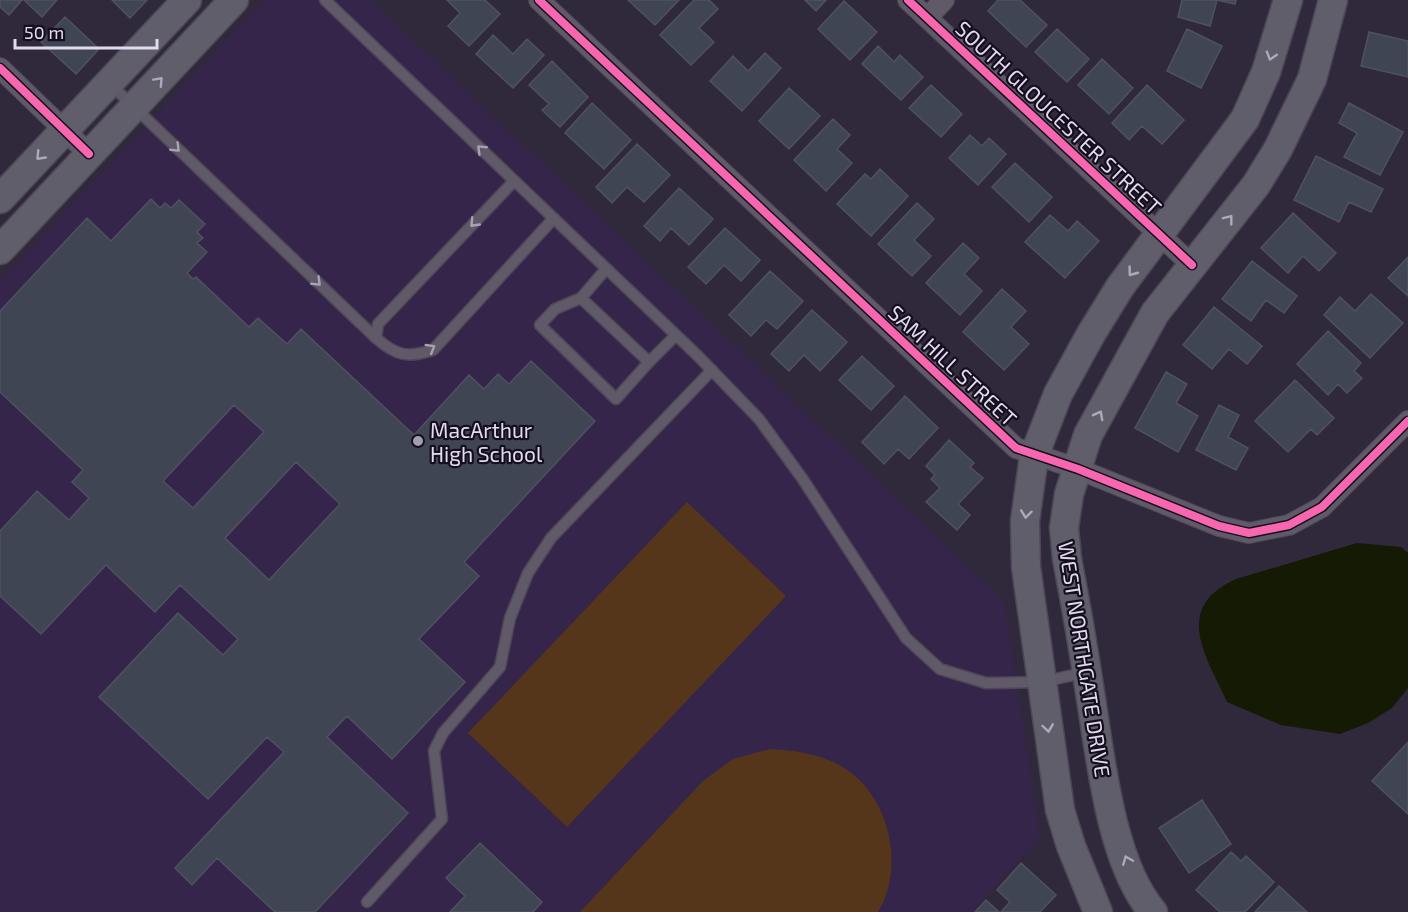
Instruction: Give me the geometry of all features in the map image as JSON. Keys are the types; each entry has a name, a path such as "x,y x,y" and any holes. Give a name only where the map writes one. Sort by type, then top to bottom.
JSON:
{"main road":[{"path":"0,199 187,0"},
{"path":"0,250 234,0"},
{"name":"WEST NORTHGATE DRIVE","path":"1098,912 1071,846 1060,810 1042,682 1026,567 1025,521 1034,456 1058,394 1120,287 1245,119 1266,72 1288,0"},
{"name":"WEST NORTHGATE DRIVE","path":"1153,912 1138,887 1119,842 1109,808 1064,528 1069,494 1089,435 1155,313 1256,185 1278,149 1312,79 1333,0"}],"street":[{"name":"SAM HILL STREET","path":"540,0 1016,448 1034,456 1078,469 1219,526 1249,534 1289,525 1322,507 1408,421"},
{"name":"SOUTH GLOUCESTER STREET","path":"908,0 1192,265"},
{"path":"927,18 944,0"},
{"path":"0,68 89,154"}],"lane":[{"path":"325,0 676,335 759,419 796,469 906,638 940,669 986,683 1042,682 1087,672"},
{"path":"110,84 389,350 413,356 433,350 554,218"},
{"path":"376,338 378,324 514,181"},
{"path":"606,269 581,298 555,309 540,326 616,399 676,335"},
{"path":"581,298 649,362"},
{"path":"367,902 442,819 434,751 443,733 500,667 510,618 528,573 552,538 712,370"}],"shaded area":[{"name":"MacArthur High School","path":"264,0 370,0 1004,601 1040,838 971,912 0,912 0,281"},
{"path":"687,502 786,596 567,827 468,733"},
{"path":"1357,543 1401,547 1408,553 1408,688 1392,708 1368,723 1340,734 1281,725 1227,702 1204,651 1200,634 1199,619 1205,604 1216,591 1236,579"},
{"path":"770,749 807,753 824,758 858,778 871,794 888,832 891,853 891,874 878,912 580,912 703,781 733,759"}],"building":[{"path":"0,0 22,0 9,15 0,7"},
{"path":"24,0 57,0 42,17"},
{"path":"112,0 147,0 130,18"},
{"path":"447,0 485,0 500,14 469,46 448,26 460,13"},
{"path":"628,0 679,0 655,25"},
{"path":"694,0 709,0 718,9 699,28 714,42 691,65 660,35"},
{"path":"805,0 826,0 816,11"},
{"path":"998,0 1020,0 1047,25 1026,47 988,11"},
{"path":"1182,0 1217,0 1210,26 1178,17"},
{"path":"1217,0 1236,0 1235,4"},
{"path":"844,1 877,32 850,60 818,29"},
{"path":"65,17 99,49 76,74 41,42"},
{"path":"1057,29 1089,59 1067,82 1035,52"},
{"path":"1187,29 1222,46 1201,88 1167,71"},
{"path":"1369,32 1408,41 1408,77 1361,66"},
{"path":"493,35 513,54 527,39 544,55 513,88 476,54"},
{"path":"878,46 894,62 900,55 923,77 901,100 862,64"},
{"path":"765,53 781,68 742,111 710,81 733,56 748,71"},
{"path":"1102,59 1133,88 1109,114 1078,85"},
{"path":"552,61 588,97 560,127 542,110 549,104 529,85"},
{"path":"931,85 962,114 941,137 909,108"},
{"path":"1147,85 1184,120 1162,144 1142,126 1129,140 1112,123"},
{"path":"789,88 820,116 789,149 759,121"},
{"path":"592,103 631,140 604,169 565,133"},
{"path":"1349,103 1403,132 1380,175 1344,157 1357,133 1339,123"},
{"path":"833,119 850,135 837,149 852,163 826,191 794,160"},
{"path":"970,135 982,146 989,138 1006,154 978,185 949,158"},
{"path":"637,144 670,175 644,202 627,187 612,203 596,187"},
{"path":"1316,156 1383,189 1371,212 1349,202 1339,222 1294,200"},
{"path":"1015,163 1052,197 1029,222 992,187"},
{"path":"880,169 908,196 871,236 837,204 865,174 871,179"},
{"path":"679,188 713,219 689,245 671,228 660,241 644,226"},
{"path":"151,199 160,208 165,203 171,208 179,200 205,224 197,232 203,238 197,243 207,252 187,273 193,279 196,277 249,327 258,318 287,344 301,329 414,435 469,375 484,389 498,374 509,384 531,361 595,421 464,562 479,576 419,639 465,682 392,759 347,716 327,737 408,813 315,912 275,912 217,858 192,885 175,868 284,752 267,737 208,799 99,697 178,613 223,655 238,639 180,585 155,612 106,565 41,634 0,596 0,531 37,491 69,520 89,498 72,482 83,470 0,392 0,311 87,218 111,241","holes":["234,405 264,432 193,508 163,481","296,462 340,504 269,580 225,538"]},
{"path":"917,203 934,219 914,240 931,256 912,276 878,244"},
{"path":"1293,213 1336,253 1319,271 1303,256 1288,273 1261,248"},
{"path":"1050,215 1068,231 1077,221 1099,241 1065,278 1025,242"},
{"path":"725,228 760,260 741,281 724,265 706,284 688,267"},
{"path":"963,243 979,258 964,274 982,291 960,315 926,283"},
{"path":"1408,257 1408,296 1388,278"},
{"path":"1252,261 1297,296 1284,313 1266,300 1251,321 1222,299"},
{"path":"770,271 803,301 777,329 766,320 751,336 729,315"},
{"path":"1002,289 1026,311 1011,327 1029,344 1004,370 963,332"},
{"path":"1371,294 1403,323 1370,358 1324,315 1340,297 1355,311"},
{"path":"1214,307 1262,346 1247,364 1229,349 1212,369 1183,345"},
{"path":"812,310 847,342 820,371 804,355 789,371 771,354"},
{"path":"1328,331 1361,363 1354,371 1362,378 1347,393 1338,384 1328,395 1297,364"},
{"path":"862,356 894,386 871,410 839,380"},
{"path":"1166,372 1187,384 1176,403 1198,416 1178,452 1135,428"},
{"path":"1295,380 1334,418 1317,435 1311,429 1288,452 1255,421"},
{"path":"905,396 938,428 909,459 898,449 884,464 862,442"},
{"path":"1219,405 1239,415 1228,437 1248,448 1236,470 1196,450"},
{"path":"949,440 974,463 970,467 983,478 958,504 970,515 957,530 926,502 940,488 931,479 935,475 926,466"},
{"path":"1408,742 1408,814 1372,781"},
{"path":"1202,800 1231,844 1189,873 1159,828"},
{"path":"480,843 542,902 533,912 450,912 465,896 446,878"},
{"path":"1231,852 1241,861 1246,856 1274,882 1245,912 1220,912 1196,890"},
{"path":"1021,863 1056,895 1040,912 1001,912 1010,902 997,890"},
{"path":"1279,886 1307,912 1255,912"},
{"path":"986,900 999,912 975,912"}],"cycle path":[{"path":"539,0 1016,448 1078,469 1219,526 1249,533 1289,525 1322,507 1408,421"},
{"path":"908,0 1192,265"},
{"path":"0,68 89,154"}],"place":[{"name":"MacArthur High School","path":"418,441"}]}
